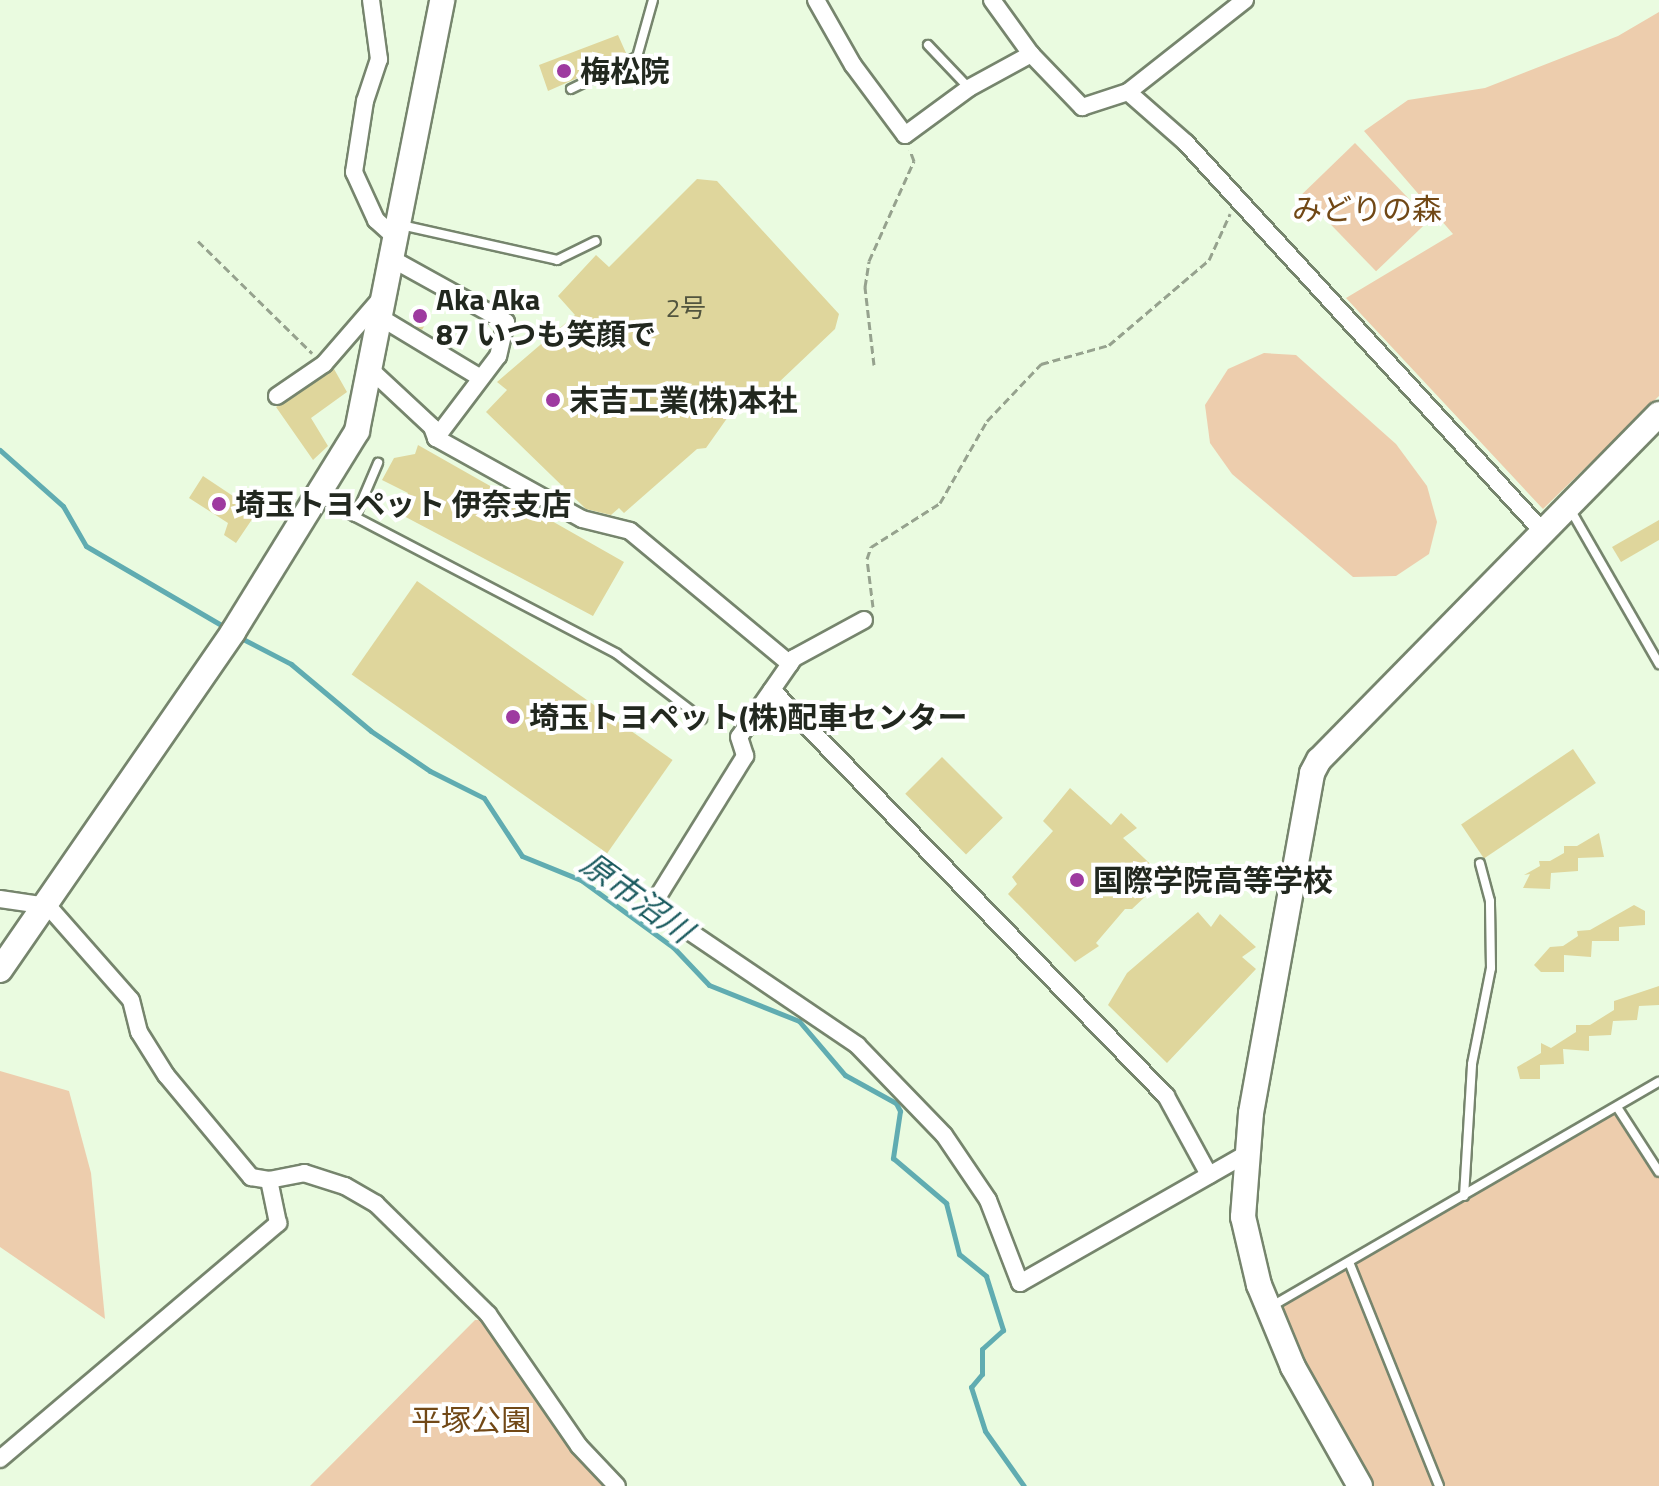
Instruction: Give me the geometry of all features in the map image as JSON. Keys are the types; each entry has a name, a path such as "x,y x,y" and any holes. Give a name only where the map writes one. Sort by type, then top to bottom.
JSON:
{"street":[{"path":"371,0 379,59 365,101 354,172 376,220 397,241 506,322 498,356 479,377 436,438"},
{"path":"0,970 48,906 236,628 357,431 383,319 442,0"},
{"path":"816,0 853,65 905,135 969,88 1031,54"},
{"path":"992,0 1031,54 1082,107 1128,92 1245,0"},
{"path":"1128,92 1186,143 1544,533"},
{"path":"277,396 324,364 388,289"},
{"path":"383,319 479,377"},
{"path":"372,371 432,427 436,438 582,519 630,531 790,664"},
{"path":"1360,1486 1293,1367 1269,1308 1243,1217 1248,1153 1294,874 1319,760 1659,414"},
{"path":"864,620 790,664 739,737 745,756 652,906 868,1057 944,1135 988,1200 1020,1283 1248,1153"},
{"path":"772,690 1166,1096 1209,1175"},
{"path":"0,899 48,906 131,1000 139,1032 166,1075 251,1177 269,1180 304,1173 345,1186 376,1204 488,1314 579,1446 617,1486"},
{"path":"0,1459 278,1223 269,1180"}],"lane":[{"path":"571,89 637,57 653,0"},
{"path":"928,45 969,88"},
{"path":"397,241 557,260 596,241"},
{"path":"355,517 378,463"},
{"path":"318,497 617,654 702,719"},
{"path":"1569,507 1659,664"},
{"path":"1650,649 1659,643"},
{"path":"1464,1196 1472,1064 1491,968 1490,901 1480,863"},
{"path":"1269,1308 1659,1082"},
{"path":"1617,1107 1659,1172"},
{"path":"1349,1262 1439,1486"}],"path":[{"path":"874,365 865,287 869,261 914,161 905,135"},
{"path":"864,620 874,605 867,559 871,547 940,503 987,421 1041,364 1109,345 1209,260 1237,200"},
{"path":"198,241 324,364"}],"green space":[{"path":"1659,12 1659,396 1543,509 1346,298 1453,234 1364,131 1408,100 1485,88 1618,36"},
{"name":"みどりの森","path":"1355,143 1429,220 1376,271 1302,194"},
{"path":"1264,353 1296,355 1396,444 1427,486 1437,522 1429,554 1396,576 1353,577 1232,474 1210,443 1205,405 1228,369"},
{"path":"0,1071 69,1091 91,1173 105,1319 0,1247"},
{"path":"1617,1107 1659,1177 1659,1486 1360,1486 1269,1308"},
{"name":"平塚公園","path":"475,1320 486,1320 572,1451 603,1486 310,1486"}],"building":[{"path":"618,35 626,53 579,69 582,76 548,91 539,65"},
{"path":"697,179 717,181 839,314 835,329 755,405 735,407 706,448 697,449 624,513 619,508 611,515 586,509 486,412 507,390 497,382 575,315 558,296 596,255 609,267"},
{"path":"420,305 431,314 422,330 411,323"},
{"path":"334,369 347,392 311,418 328,446 313,460 276,407"},
{"path":"418,445 624,562 593,616 400,514 408,493 382,480 394,458 415,454"},
{"path":"203,476 257,512 236,543 224,535 228,523 189,498"},
{"path":"1659,520 1659,540 1621,562 1612,547"},
{"name":"埼玉トヨペット(株)配車センター","path":"417,581 673,760 607,853 352,674"},
{"path":"1573,749 1596,783 1484,858 1461,824"},
{"path":"942,757 1003,818 966,855 905,794"},
{"path":"1070,788 1111,825 1121,813 1137,828 1123,838 1165,878 1132,909 1125,909 1096,943 1099,946 1075,962 1008,894 1017,884 1012,877 1053,831 1043,821"},
{"path":"1599,833 1604,857 1578,858 1578,871 1551,873 1550,889 1523,888 1530,874 1524,875 1540,866 1539,861 1550,861 1564,853 1564,846 1577,846"},
{"path":"1634,905 1645,911 1645,925 1619,927 1619,941 1592,941 1591,957 1564,955 1564,972 1541,972 1534,965 1550,947 1563,946 1578,936 1577,931 1590,930"},
{"path":"1198,912 1211,927 1220,914 1256,947 1242,957 1256,969 1167,1063 1108,1005 1127,973"},
{"path":"1659,986 1659,1005 1639,1006 1637,1020 1613,1021 1611,1035 1589,1036 1589,1051 1563,1049 1564,1064 1540,1065 1540,1079 1520,1079 1517,1067 1541,1053 1541,1043 1551,1048 1576,1032 1576,1025 1590,1025 1614,1010 1614,1001"}],"waterway":[{"name":"原市沼川","path":"0,450 63,506 86,546 228,629"},
{"name":"原市沼川","path":"239,637 291,664 371,731 430,771 484,798 522,856 581,880 673,947 709,985 799,1021 845,1075 896,1103 900,1111 893,1158 946,1203 959,1254 986,1276 1003,1330 982,1349 982,1374 971,1387 985,1431 1024,1486"}],"place":[{"name":"梅松院","path":"564,71"},
{"name":"Aka Aka 87 いつも笑顔で","path":"420,316"},
{"name":"末吉工業(株)本社","path":"553,400"},
{"name":"埼玉トヨペット 伊奈支店","path":"219,504"},
{"name":"埼玉トヨペット(株)配車センター","path":"513,717"},
{"name":"国際学院高等学校","path":"1077,880"}]}
